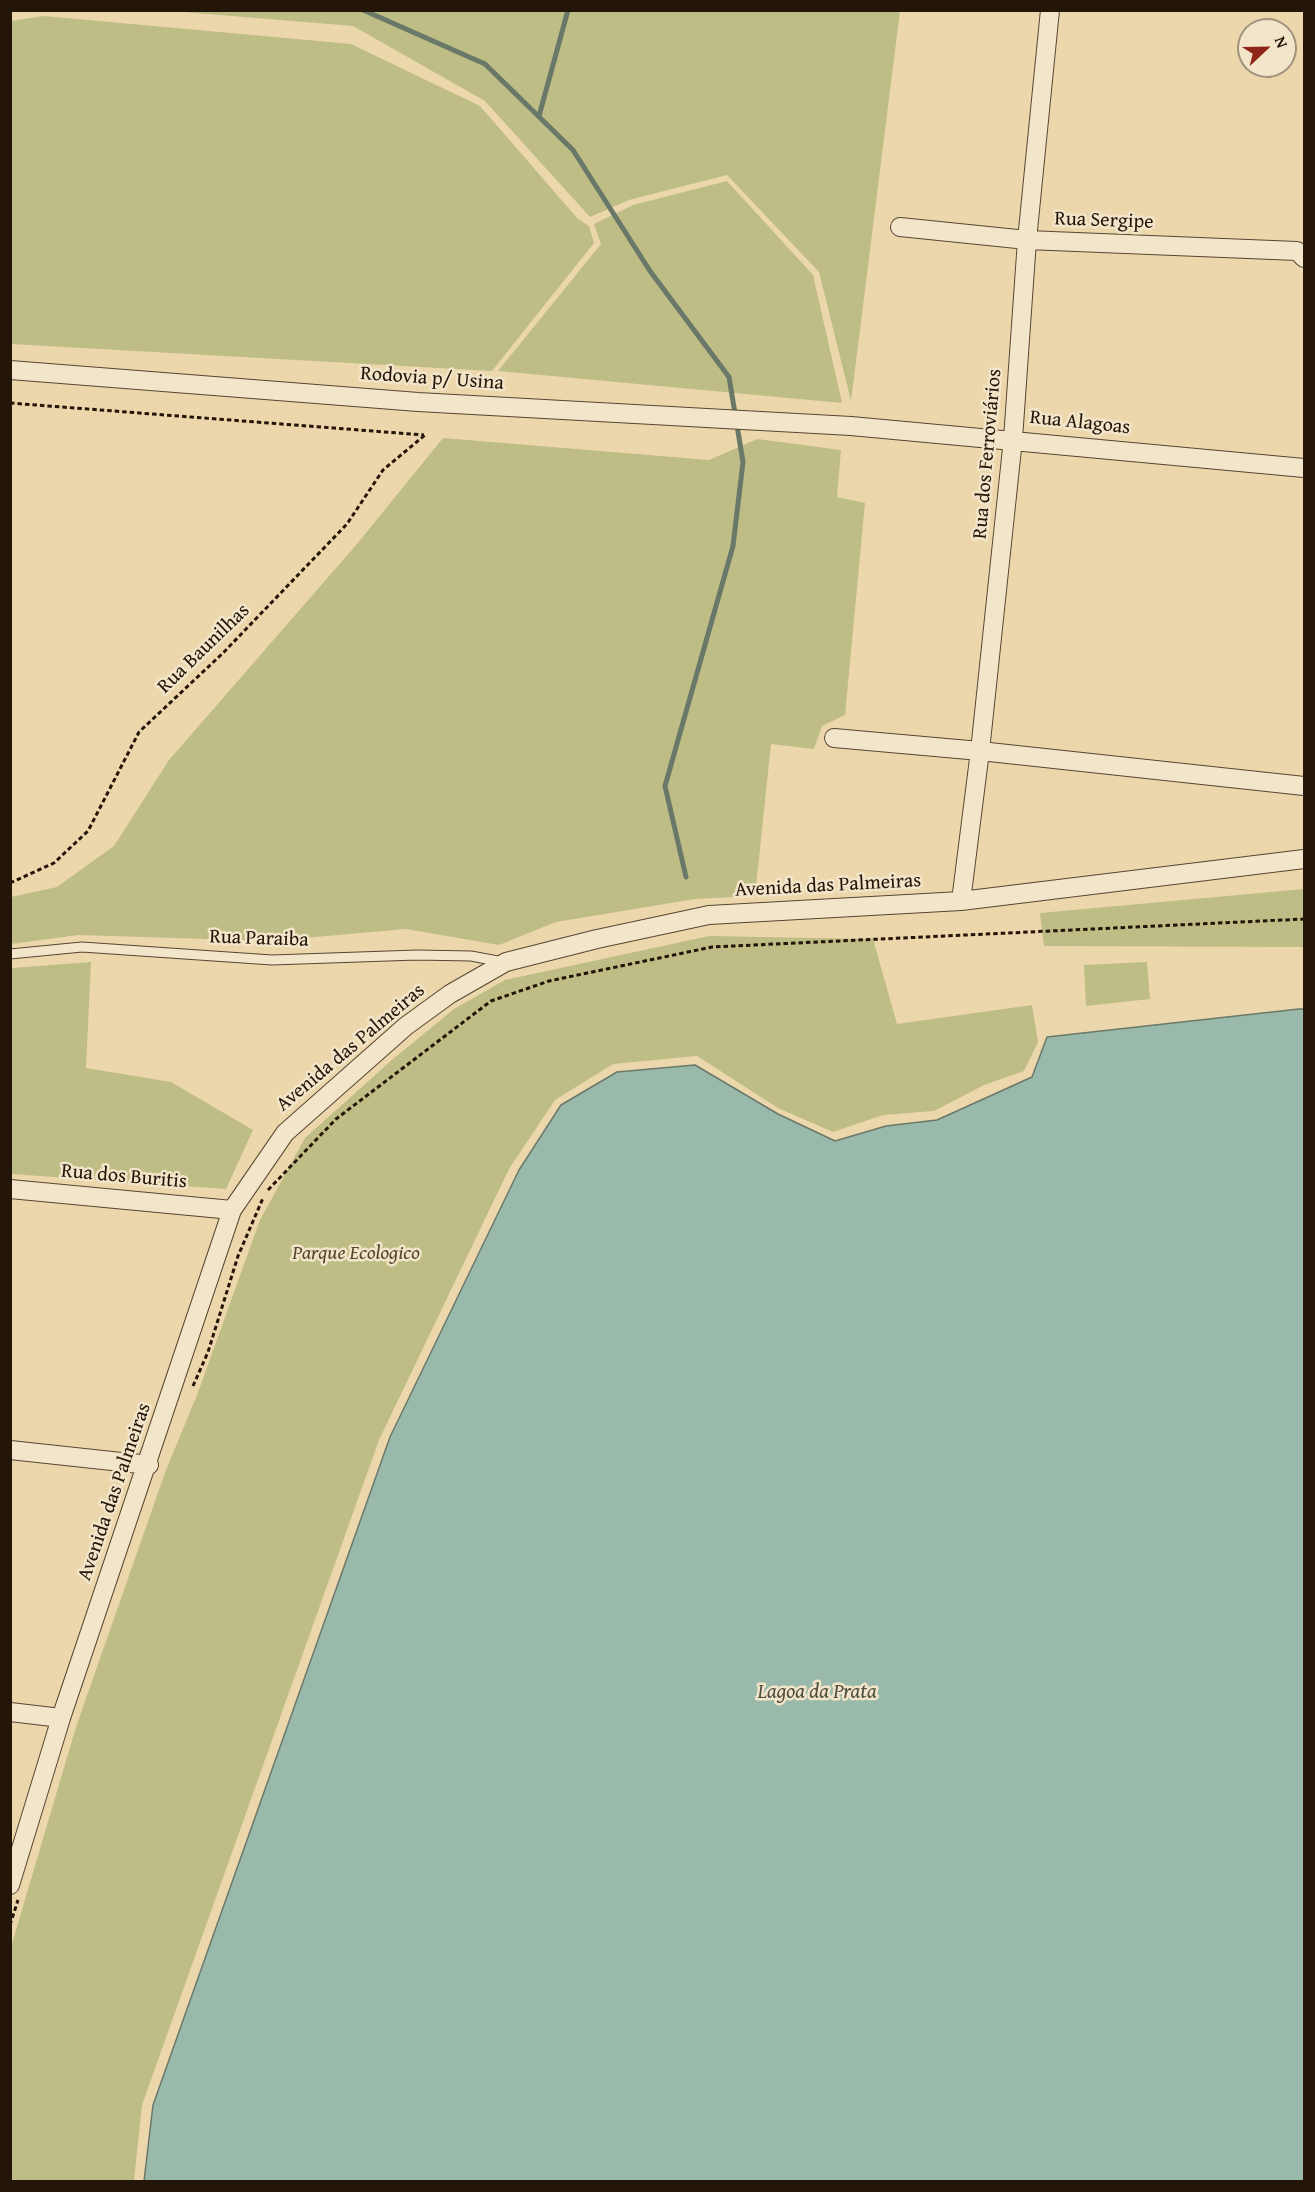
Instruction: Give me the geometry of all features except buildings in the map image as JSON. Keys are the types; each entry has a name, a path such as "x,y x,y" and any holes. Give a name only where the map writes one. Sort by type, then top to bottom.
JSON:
{"street":[{"name":"Rua dos Ferroviários","path":"961,901 980,751 1013,439 1027,240 1050,10"},
{"name":"Rua Sergipe","path":"900,227 1027,240 1302,251"},
{"name":"Rodovia p/ Usina","path":"10,370 418,402 851,426"},
{"name":"Rua Alagoas","path":"851,426 1013,439 1305,468"},
{"path":"834,738 980,751 1305,786"},
{"name":"Avenida das Palmeiras","path":"15,1888 61,1718 149,1465 232,1210 285,1133 406,1026 450,994 506,962 597,939 709,915 961,901 1305,859"},
{"name":"Rua dos Buritis","path":"10,1189 232,1210"},
{"path":"10,1450 149,1465"},
{"path":"10,1712 61,1718"}],"lane":[{"name":"Rua Paraiba","path":"10,954 82,947 272,960 417,955 471,956 506,962"}],"path":[{"name":"Rua Baunilhas","path":"10,403 425,435 382,470 347,524 223,653 139,732 88,831 54,863 10,883"},
{"path":"191,1391 208,1352 238,1256 265,1194 336,1119 491,1001 549,981 712,946 1305,919"},
{"path":"10,1925 15,1888"}],"green space":[{"path":"171,11 900,11 851,401 819,272 727,175 629,200 590,217 485,101 353,26"},
{"path":"44,16 351,44 480,106 578,219 589,226 594,243 492,371 11,344 11,21"},
{"path":"727,181 813,275 842,403 498,371 601,244 594,224 633,205"},
{"path":"443,438 709,460 757,439 841,450 837,497 865,503 845,715 822,726 814,749 771,744 755,896 695,899 556,922 499,945 406,929 270,941 78,935 11,944 11,897 57,887 114,846 169,760 357,544"},
{"path":"1304,889 1304,947 1044,946 1040,913"},
{"name":"Parque Ecologico","path":"709,936 873,939 897,1024 1032,1005 1038,1042 1024,1071 984,1085 934,1111 883,1115 833,1132 778,1108 697,1056 613,1064 555,1100 509,1169 379,1440 142,2105 134,2181 11,2181 11,1947 76,1727 166,1470 197,1395 260,1220 305,1138 393,1059 454,1009 505,980"},
{"path":"91,962 86,1068 171,1082 253,1130 226,1189 11,1174 11,968"},
{"path":"1147,962 1150,999 1086,1006 1084,965"}],"water":[{"name":"Lagoa da Prata","path":"1304,1009 1304,2181 144,2181 153,2105 390,1437 519,1170 561,1105 617,1072 695,1065 778,1114 835,1141 886,1126 937,1120 1032,1077 1047,1037"}],"waterway":[{"path":"363,10 485,64 573,150 650,271 729,377 743,462 733,546 665,786 686,877"},
{"path":"539,116 568,10"}]}
